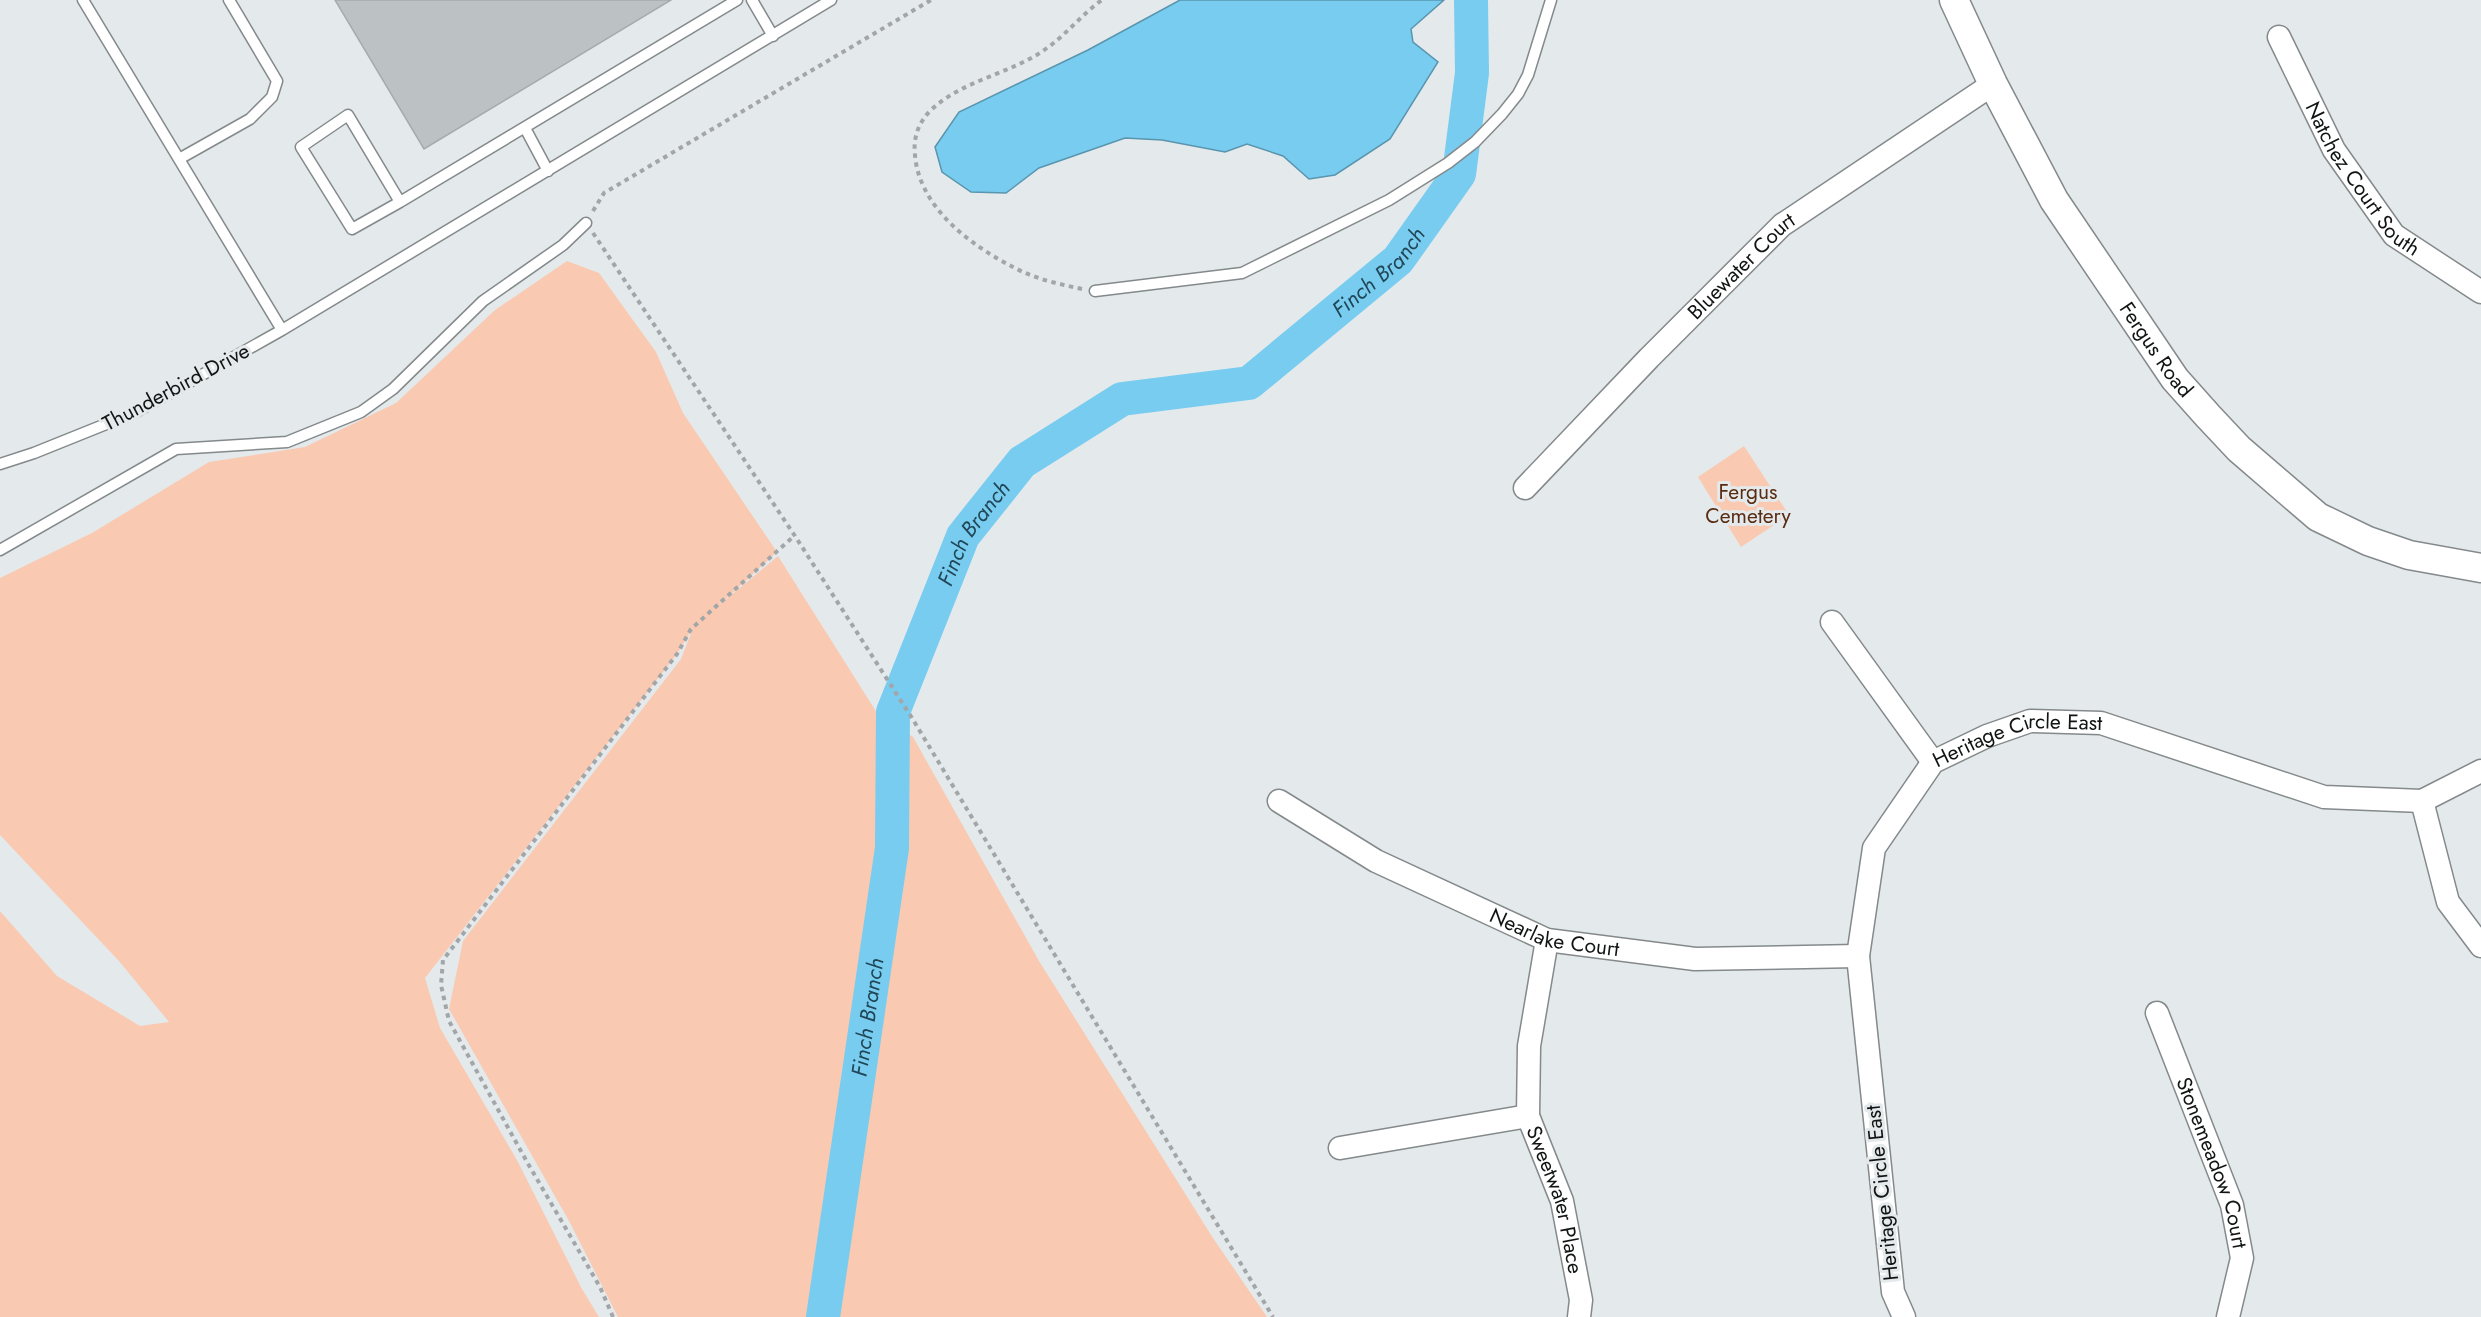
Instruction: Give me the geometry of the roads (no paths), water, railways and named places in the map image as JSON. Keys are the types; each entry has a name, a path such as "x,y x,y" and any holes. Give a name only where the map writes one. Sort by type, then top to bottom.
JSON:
{"street":[{"name":"Fergus Road","path":"1954,0 1993,84 2054,200 2175,379 2239,449 2275,482 2318,517 2328,522 2368,541 2409,555 2481,568"},
{"name":"Natchez Court South","path":"2279,38 2334,150 2394,235 2481,292"},
{"name":"Bluewater Court","path":"1525,488 1649,358 1782,225 1993,84"},
{"path":"1832,622 1934,762"},
{"name":"Heritage Circle East","path":"1904,1317 1893,1292 1858,956 1874,848 1934,762 1987,736 2030,721 2101,723 2324,797 2422,801 2481,771"},
{"name":"Nearlake Court","path":"1279,801 1376,861 1547,940 1695,960 1858,956"},
{"path":"2422,801 2448,902 2481,946"},
{"name":"Sweetwater Place","path":"1547,940 1529,1046 1528,1116 1562,1201 1581,1300 1579,1317"},
{"name":"Stonemeadow Court","path":"2157,1012 2232,1205 2242,1258 2228,1317"},
{"path":"1340,1148 1528,1116"}],"lane":[{"path":"83,0 282,330"},
{"path":"179,159 250,119 272,97 277,81 229,0"},
{"path":"400,202 348,115 301,147 352,229 400,202 525,128 737,0"},
{"path":"752,0 772,36"},
{"name":"Thunderbird Drive","path":"0,464 135,412 282,330 831,0"},
{"path":"1095,291 1242,273 1389,200 1448,163 1475,142 1502,114 1528,75 1551,0"},
{"path":"525,128 548,171"},
{"path":"0,550 176,449 287,442 361,412 393,389 483,301 563,245 586,223"}],"water":[{"path":"1180,0 1444,0 1411,29 1413,42 1438,62 1390,139 1335,175 1309,179 1283,156 1247,144 1225,152 1162,140 1125,138 1039,168 1006,193 971,192 942,172 935,147 959,112 1088,50"}],"waterway":[{"name":"Finch Branch","path":"823,1317 892,848 893,712 963,536 1022,462 1122,399 1249,383 1398,260 1459,174 1472,73 1471,0"}],"park label":[{"name":"Fergus Cemetery","path":"1748,504"}]}
